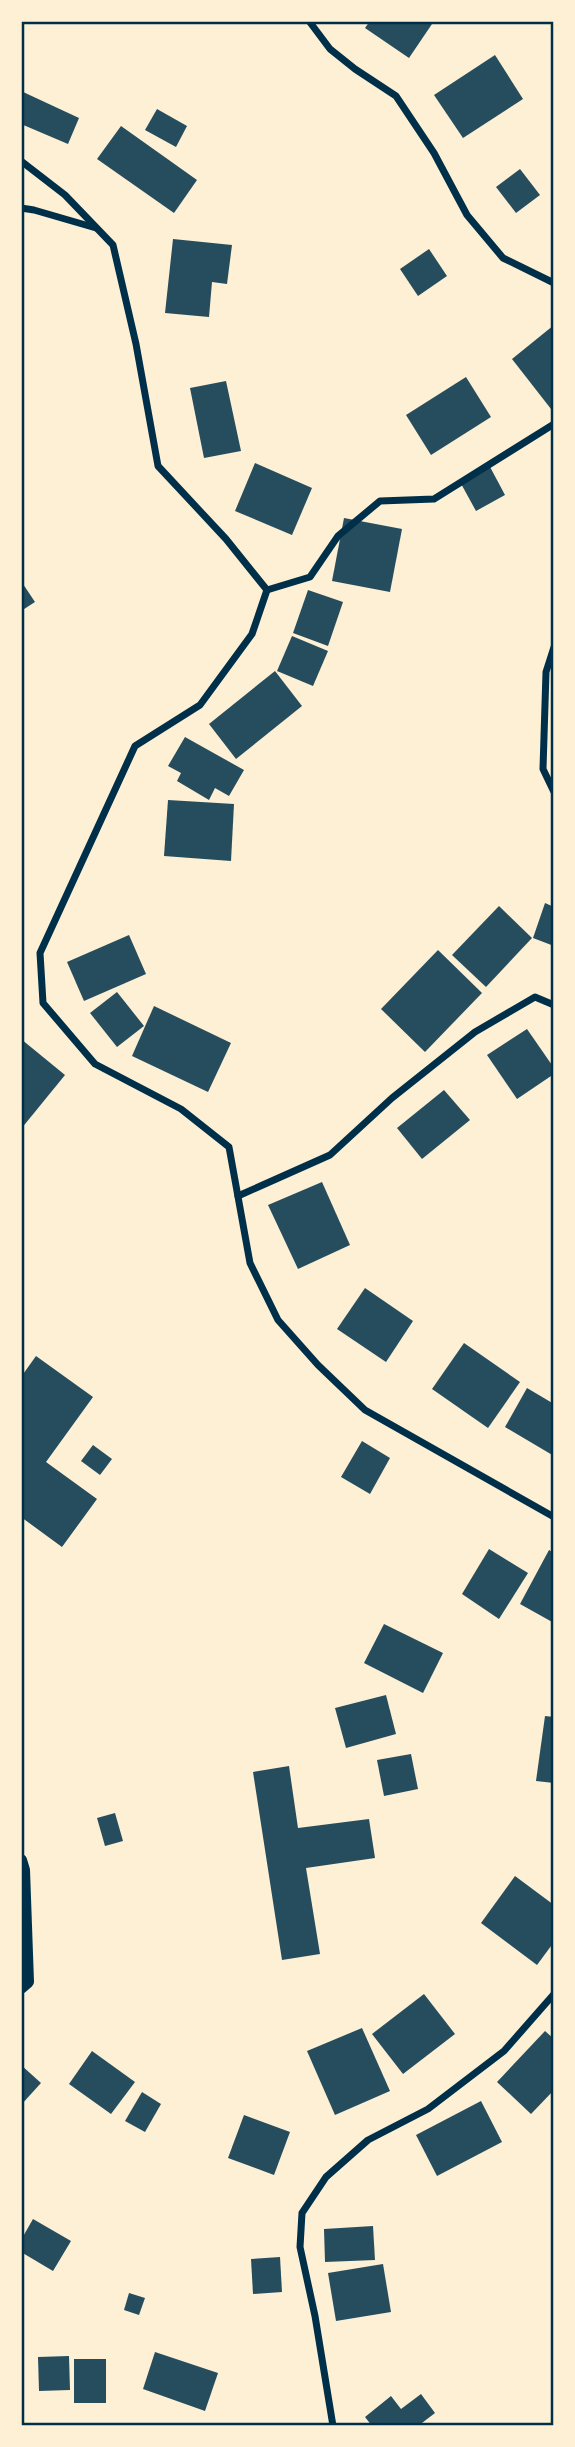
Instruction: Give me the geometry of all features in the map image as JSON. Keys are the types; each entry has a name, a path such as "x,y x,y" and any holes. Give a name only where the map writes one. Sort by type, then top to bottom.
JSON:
{"street":[{"path":"309,21 330,49 396,96 434,153 467,215 503,258 554,283"},
{"path":"21,161 65,195 113,246 136,344 158,466 226,539 267,590"},
{"path":"21,208 96,228"},
{"path":"267,590 310,577 338,536 380,501 434,499 554,424"},
{"path":"267,590 252,634 200,705 135,746 40,953 43,1003 95,1064 181,1109 229,1147 250,1263 278,1320 318,1365 365,1410 554,1517"},
{"path":"554,647 546,672 543,769 554,792"},
{"path":"238,1196 330,1155 392,1098 475,1032 535,997 554,1005"},
{"path":"21,1860 24,1870 28,1982 21,1988"},
{"path":"333,2426 315,2316 300,2247 302,2213 326,2177 368,2140 428,2109 504,2051 554,1994"}],"building":[{"path":"370,21 427,21 432,24 409,58 365,28"},
{"path":"495,55 523,99 463,138 434,95"},
{"path":"21,91 79,118 68,144 21,124"},
{"path":"157,109 187,126 176,147 145,130"},
{"path":"121,126 197,180 174,213 97,159"},
{"path":"520,169 540,195 516,213 496,187"},
{"path":"173,239 232,245 227,284 212,282 209,317 165,313"},
{"path":"429,249 447,276 418,296 400,269"},
{"path":"554,325 554,406 551,409 512,359"},
{"path":"466,377 491,417 431,455 406,415"},
{"path":"226,381 241,451 204,458 190,388"},
{"path":"255,463 312,488 292,535 235,511"},
{"path":"489,465 505,495 476,511 459,480"},
{"path":"344,518 402,529 390,592 332,581"},
{"path":"21,581 35,602 21,611"},
{"path":"308,590 343,602 328,646 293,633"},
{"path":"292,636 328,651 313,686 277,671"},
{"path":"275,671 302,706 236,759 209,724"},
{"path":"185,737 244,770 229,796 215,788 209,800 177,781 181,773 168,766"},
{"path":"168,800 234,804 231,861 164,856"},
{"path":"545,903 554,907 554,946 533,938"},
{"path":"499,906 532,938 486,987 452,955"},
{"path":"129,935 146,974 84,1001 67,962"},
{"path":"438,950 482,993 425,1052 381,1009"},
{"path":"117,992 144,1026 117,1047 90,1013"},
{"path":"154,1006 231,1043 208,1092 132,1056"},
{"path":"527,1029 554,1068 554,1074 517,1099 487,1055"},
{"path":"21,1039 65,1075 21,1129"},
{"path":"444,1090 470,1120 422,1159 397,1128"},
{"path":"322,1182 350,1245 298,1269 268,1205"},
{"path":"365,1288 413,1321 386,1362 337,1329"},
{"path":"464,1343 520,1382 488,1428 432,1389"},
{"path":"36,1356 93,1397 46,1462 97,1499 62,1547 21,1517 21,1377"},
{"path":"527,1388 554,1404 554,1456 505,1427"},
{"path":"362,1441 390,1458 370,1494 341,1477"},
{"path":"93,1445 112,1459 100,1475 81,1461"},
{"path":"489,1549 528,1573 499,1619 462,1594"},
{"path":"549,1550 554,1553 554,1623 520,1604"},
{"path":"384,1624 443,1653 423,1693 364,1663"},
{"path":"386,1695 396,1734 346,1748 335,1708"},
{"path":"545,1716 554,1717 554,1783 536,1781"},
{"path":"411,1754 418,1789 384,1796 377,1760"},
{"path":"289,1766 298,1828 369,1819 375,1858 306,1868 320,1954 282,1960 253,1772"},
{"path":"115,1813 123,1841 105,1846 97,1818"},
{"path":"515,1876 554,1905 554,1942 537,1965 481,1923"},
{"path":"424,1994 455,2034 403,2074 372,2034"},
{"path":"362,2028 390,2091 335,2115 307,2051"},
{"path":"545,2031 554,2039 554,2090 531,2114 497,2082"},
{"path":"92,2051 135,2082 111,2114 69,2084"},
{"path":"21,2065 41,2083 21,2105"},
{"path":"142,2092 161,2104 145,2132 125,2121"},
{"path":"481,2101 502,2142 437,2176 416,2135"},
{"path":"244,2115 290,2132 274,2175 228,2158"},
{"path":"33,2219 71,2241 53,2271 21,2252 21,2240"},
{"path":"373,2226 375,2260 325,2262 324,2229"},
{"path":"280,2257 282,2292 253,2294 251,2259"},
{"path":"383,2264 391,2312 336,2321 328,2273"},
{"path":"129,2293 145,2298 139,2315 124,2310"},
{"path":"155,2352 218,2373 205,2411 143,2389"},
{"path":"69,2356 70,2390 39,2391 38,2357"},
{"path":"74,2359 106,2359 106,2403 74,2403"},
{"path":"421,2394 435,2413 418,2426 372,2426 365,2417 391,2396 401,2409"}]}
